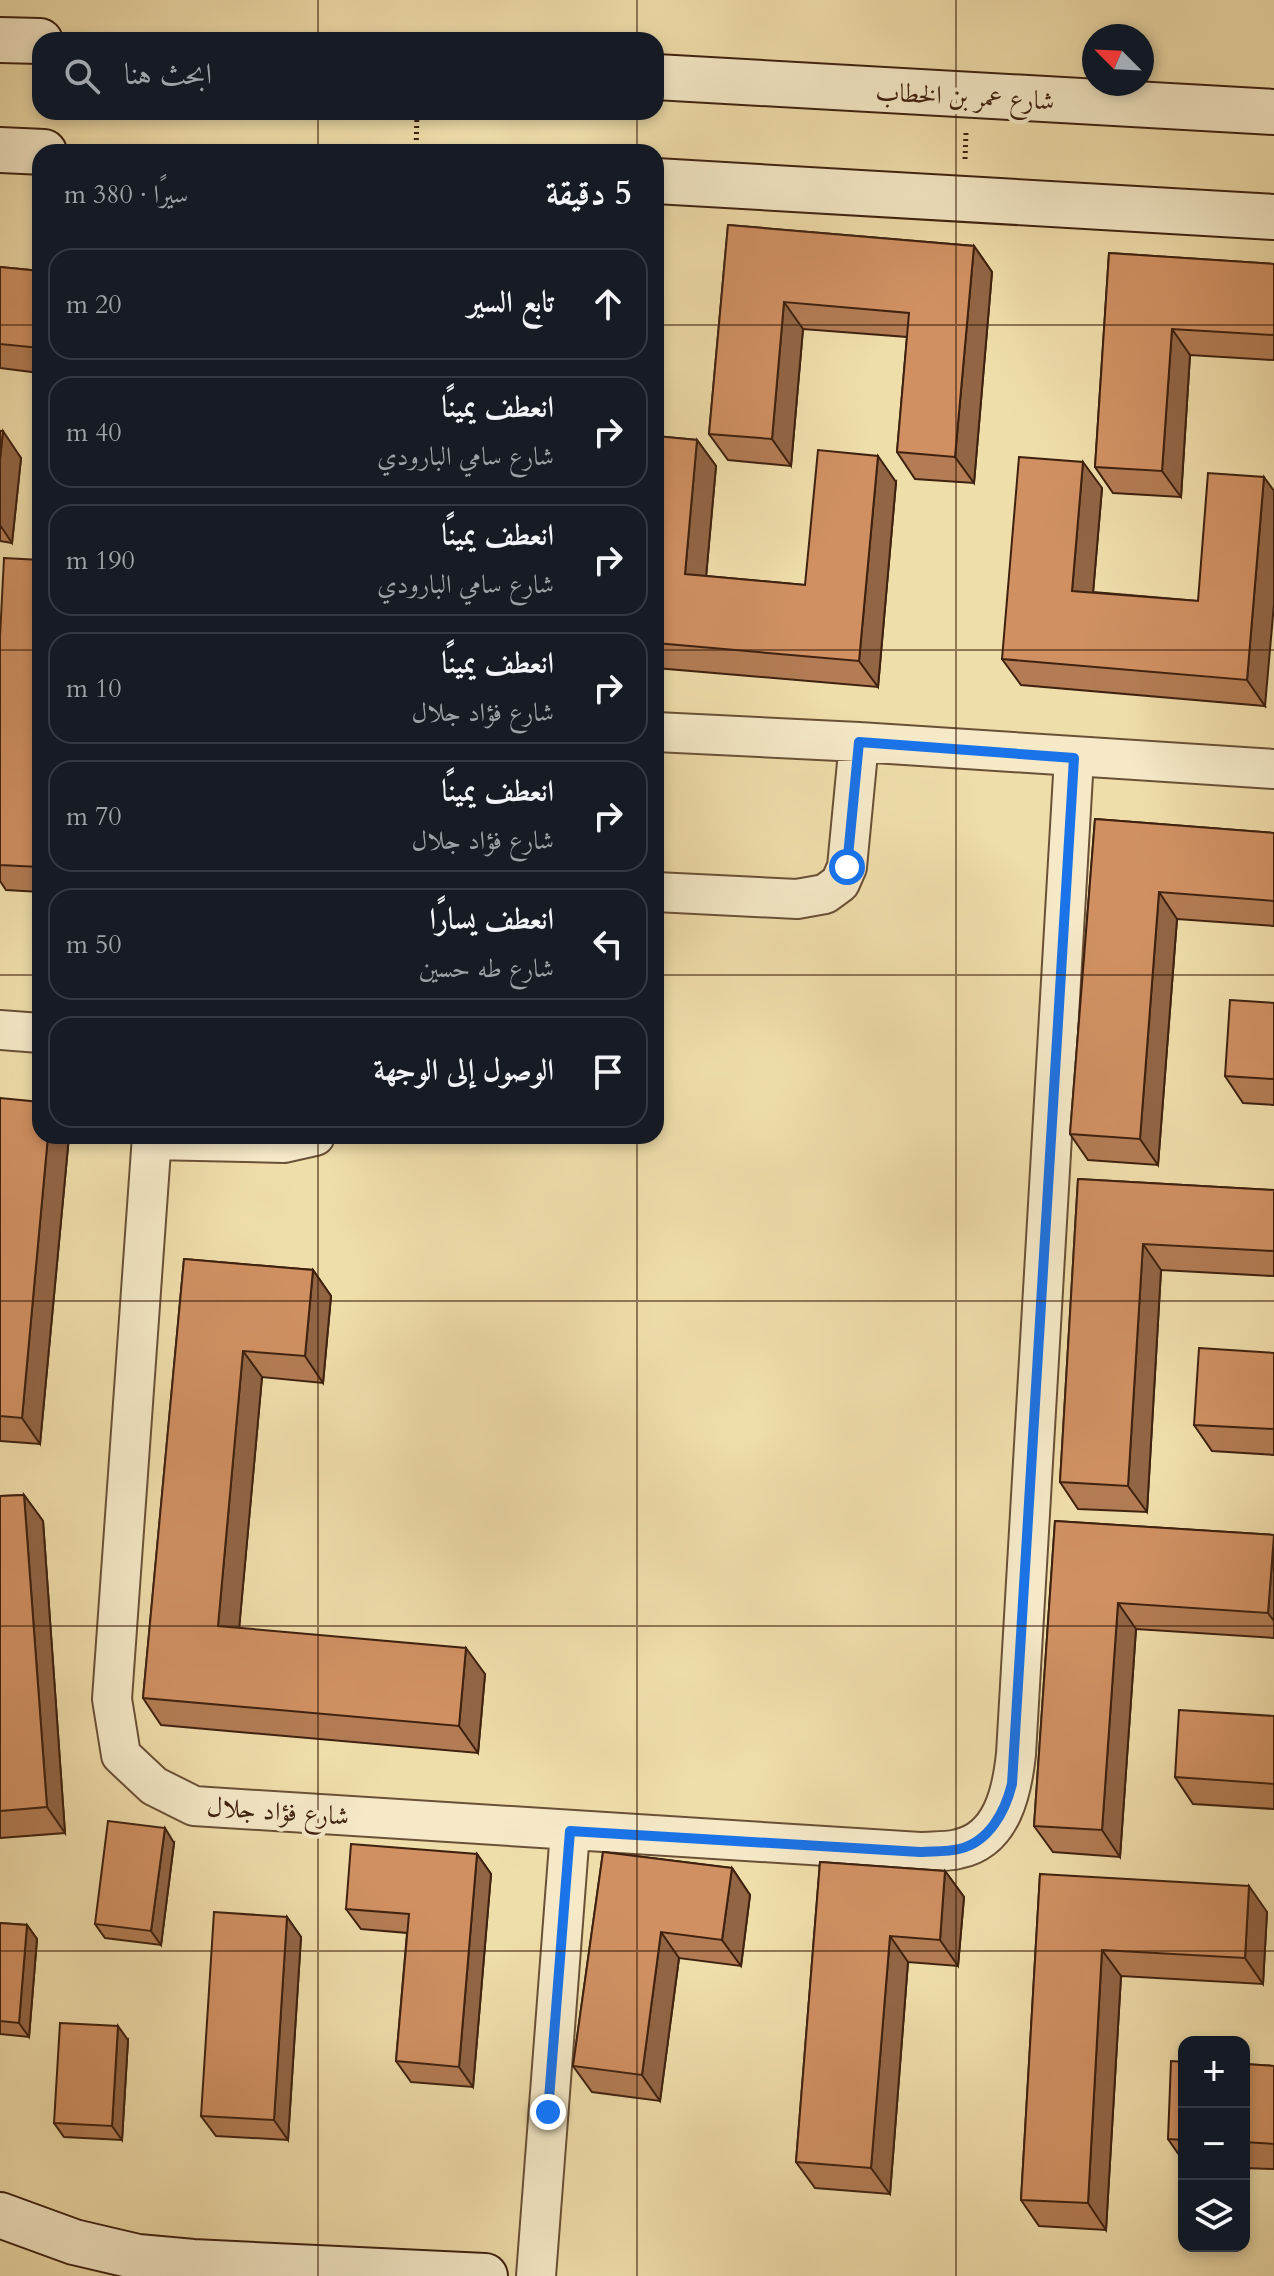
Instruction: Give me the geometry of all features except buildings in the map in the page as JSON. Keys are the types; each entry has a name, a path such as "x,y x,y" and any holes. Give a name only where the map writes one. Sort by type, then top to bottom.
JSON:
{"street":[{"path":"0,40 32,41"},
{"name":"شارع عمر بن الخطاب","path":"664,77 1274,112"},
{"path":"0,150 32,151"},
{"path":"664,181 1274,217"},
{"path":"664,732 1274,769"},
{"path":"664,892 797,899 825,894 840,883 847,867 859,742"},
{"name":"شارع فؤاد جلال","path":"152,1144 112,1699 121,1755 154,1786 194,1806 920,1852 960,1849 985,1836 1006,1808 1016,1754 1074,758"},
{"path":"0,1030 32,1032"},
{"path":"536,2276 570,1831"},
{"path":"0,2215 74,2242 138,2257 485,2276"}],"path":[{"path":"964,198 967,96"},
{"path":"416,144 417,120"}],"route":[{"path":"548,2112 570,1831 920,1852 960,1849 985,1836 1006,1808 1012,1784 1074,758 859,742 847,867"}]}
